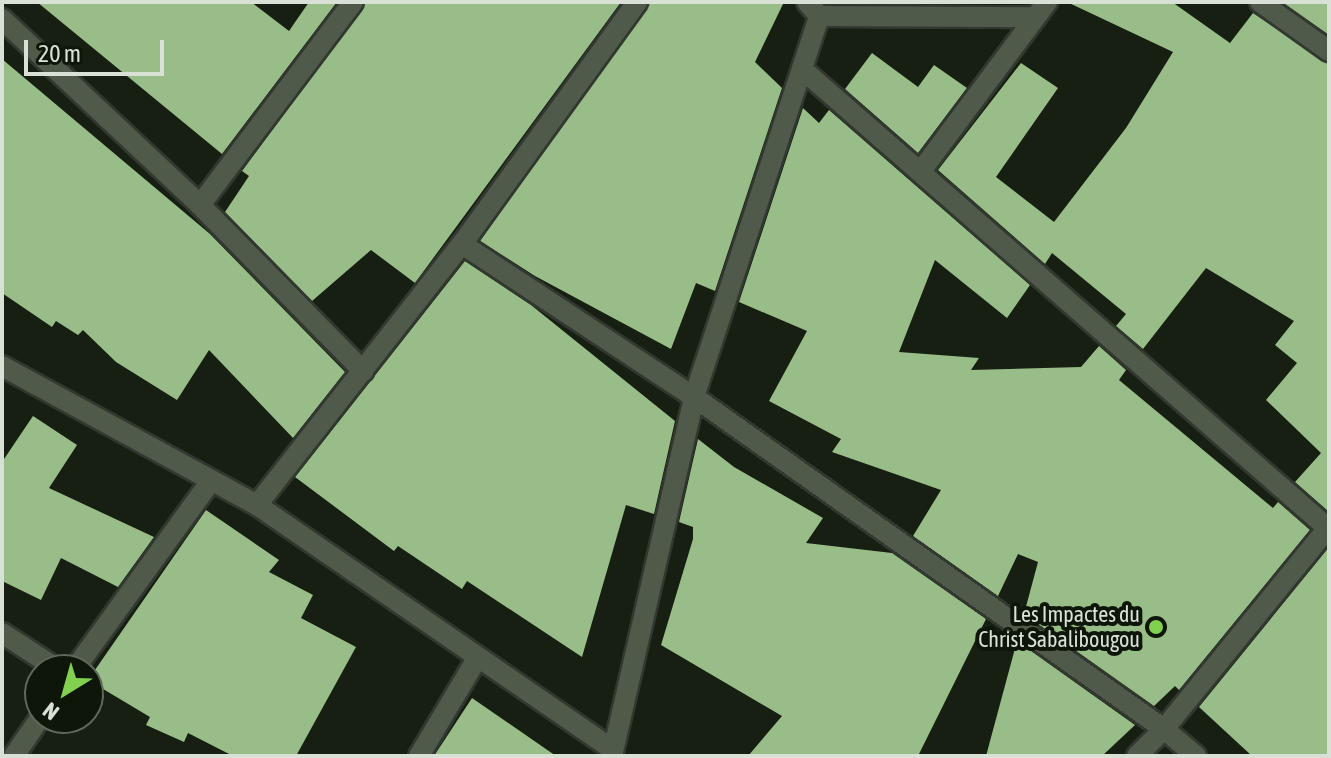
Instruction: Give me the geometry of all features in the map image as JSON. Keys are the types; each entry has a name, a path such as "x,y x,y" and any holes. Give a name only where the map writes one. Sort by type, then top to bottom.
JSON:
{"street":[{"path":"200,205 353,2"},
{"path":"257,505 462,244 637,2"},
{"path":"1260,2 1329,51"},
{"path":"2,366 257,505 612,753 694,397 802,69 813,9 1041,10"},
{"path":"921,171 1041,10"},
{"path":"2,19 200,205 363,371"},
{"path":"802,69 1329,529 1164,729 1137,756"},
{"path":"462,244 694,397 1164,729 1196,756"},
{"path":"86,654 211,481"},
{"path":"2,633 34,654"},
{"path":"419,756 478,657"},
{"path":"14,756 29,734"}],"building":[{"path":"37,2 251,2 289,31 309,2 337,2 222,154"},
{"path":"366,2 621,2 415,283 371,250 312,301 225,212 249,176 242,171"},
{"path":"650,2 784,2 755,62 782,88 715,291 696,283 671,349 535,276 480,241"},
{"path":"1067,2 1172,2 1230,43 1253,13 1329,64 1329,512 1295,482 1321,453 1266,400 1297,363 1275,345 1294,321 1206,268 1143,349 1116,326 1126,314 1052,253 1045,264 938,170 1021,63 1058,88 996,177 1054,222 1126,128 1173,52"},
{"path":"1282,2 1329,2 1329,35"},
{"path":"872,53 918,87 934,65 967,88 918,153 845,89"},
{"path":"2,59 210,234 345,372 293,438 209,350 177,400 116,362 83,330 78,335 56,321 52,327 2,293"},
{"path":"803,108 819,123 829,110 1030,285 1007,318 935,260 899,352 979,358 971,370 1081,367 1099,346 1126,370 1119,380 1273,508 1278,502 1310,530 1179,690 1175,686 1154,706 1024,614 1038,562 1018,554 998,596 913,536 941,490 832,452 841,439 769,401 807,331 739,302"},
{"path":"465,261 531,305 675,421 654,514 626,505 582,657 467,581 462,589 398,546 394,551 295,477"},
{"path":"33,416 77,445 49,488 154,537 118,587 61,558 41,600 2,581 2,462"},
{"path":"698,439 734,467 823,518 806,543 892,553 986,619 918,756 748,756 782,716 661,645 693,539 693,527 679,522"},
{"path":"206,510 279,560 269,572 313,595 301,618 356,647 296,756 233,756 188,733 184,742 146,725 150,717 104,690 104,657"},
{"path":"1329,547 1329,756 1252,756 1199,707"},
{"path":"1017,641 1135,725 1102,756 986,756"},
{"path":"472,698 556,756 434,756"}],"place":[{"name":"Les Impactes du Christ Sabalibougou","path":"1156,627"}]}
